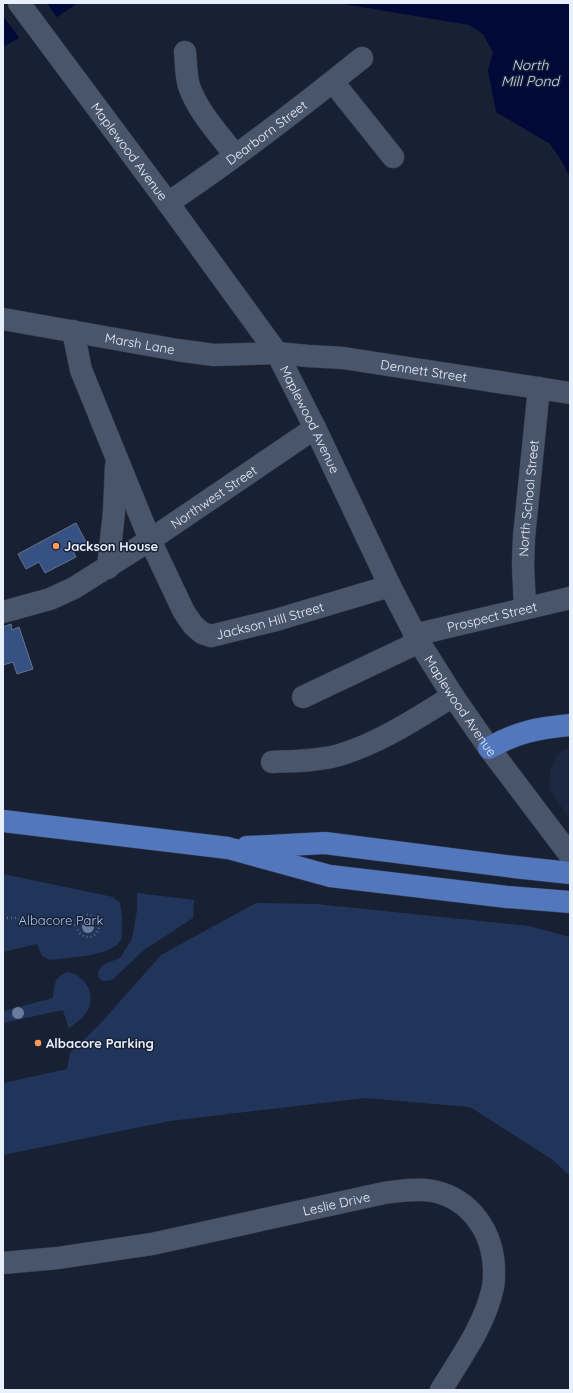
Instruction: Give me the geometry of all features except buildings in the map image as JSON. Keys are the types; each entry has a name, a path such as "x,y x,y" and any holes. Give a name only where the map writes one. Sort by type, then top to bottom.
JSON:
{"main road":[{"path":"489,748 506,738 540,728 570,725"},
{"path":"3,821 228,848 330,876 507,897 570,902"},
{"path":"228,848 326,843 514,867 570,872"}],"street":[{"name":"Maplewood Avenue","path":"19,3 168,203 277,353 315,428 416,638 453,696 489,748 564,846"},
{"path":"185,52 189,85 197,102 235,155"},
{"name":"Dearborn Street","path":"168,203 333,82 362,58"},
{"path":"333,82 393,157"},
{"name":"Marsh Lane","path":"3,319 177,350 214,355 277,353"},
{"name":"Jackson Hill Street","path":"73,331 81,370 150,540 184,612 193,625 202,633 211,636 276,620 390,586"},
{"name":"Dennett Street","path":"277,353 343,358 570,392"},
{"name":"North School Street","path":"525,608 523,565 524,537 539,388"},
{"name":"Northwest Street","path":"3,612 50,599 74,588 108,568 315,428"},
{"name":"Jackson Hill Street","path":"108,568 114,512 116,456"},
{"name":"Prospect Street","path":"303,697 416,638 525,608 570,598"},
{"path":"272,762 315,760 338,755 366,745 406,724 453,696"},
{"name":"Leslie Drive","path":"3,1263 58,1258 152,1244 384,1193 408,1190 432,1191 455,1198 474,1214 487,1236 494,1260 494,1285 486,1310 475,1334 441,1390"}],"path":[{"path":"86,915 96,919 99,926 97,933 91,937 87,937 81,935 77,929 77,925 80,919 86,915"},
{"path":"3,918 15,918 32,923 77,925"}],"shaded area":[{"path":"570,746 570,819 551,792 549,784 551,766 560,752"}],"green space":[{"name":"Albacore Park","path":"3,874 113,897 120,903 122,938 117,945 106,951 86,956 50,960 42,956 37,944 3,952"},
{"path":"137,893 194,900 193,918 144,950 112,980 103,981 99,978 98,974 101,967 106,963 120,958 132,939 137,910"},
{"path":"256,903 316,904 529,926 570,937 570,1176 553,1160 470,1107 365,1098 170,1121 3,1155 3,1083 67,1069 70,1053 100,1024 161,955"},
{"path":"67,972 81,978 86,983 91,996 88,1010 83,1017 69,1029 63,1010 3,1023 3,1011 53,998 57,979"}],"water":[{"path":"3,3 78,3 57,17 3,47"},
{"name":"North Mill Pond","path":"338,3 570,3 570,177 550,144 496,112 488,71 493,52 483,34 469,25"}],"pier":[{"path":"3,3 47,3 58,19 21,40 3,16"}],"place":[{"name":"Jackson House","path":"56,546"},
{"name":"Albacore Parking","path":"38,1043"}]}
